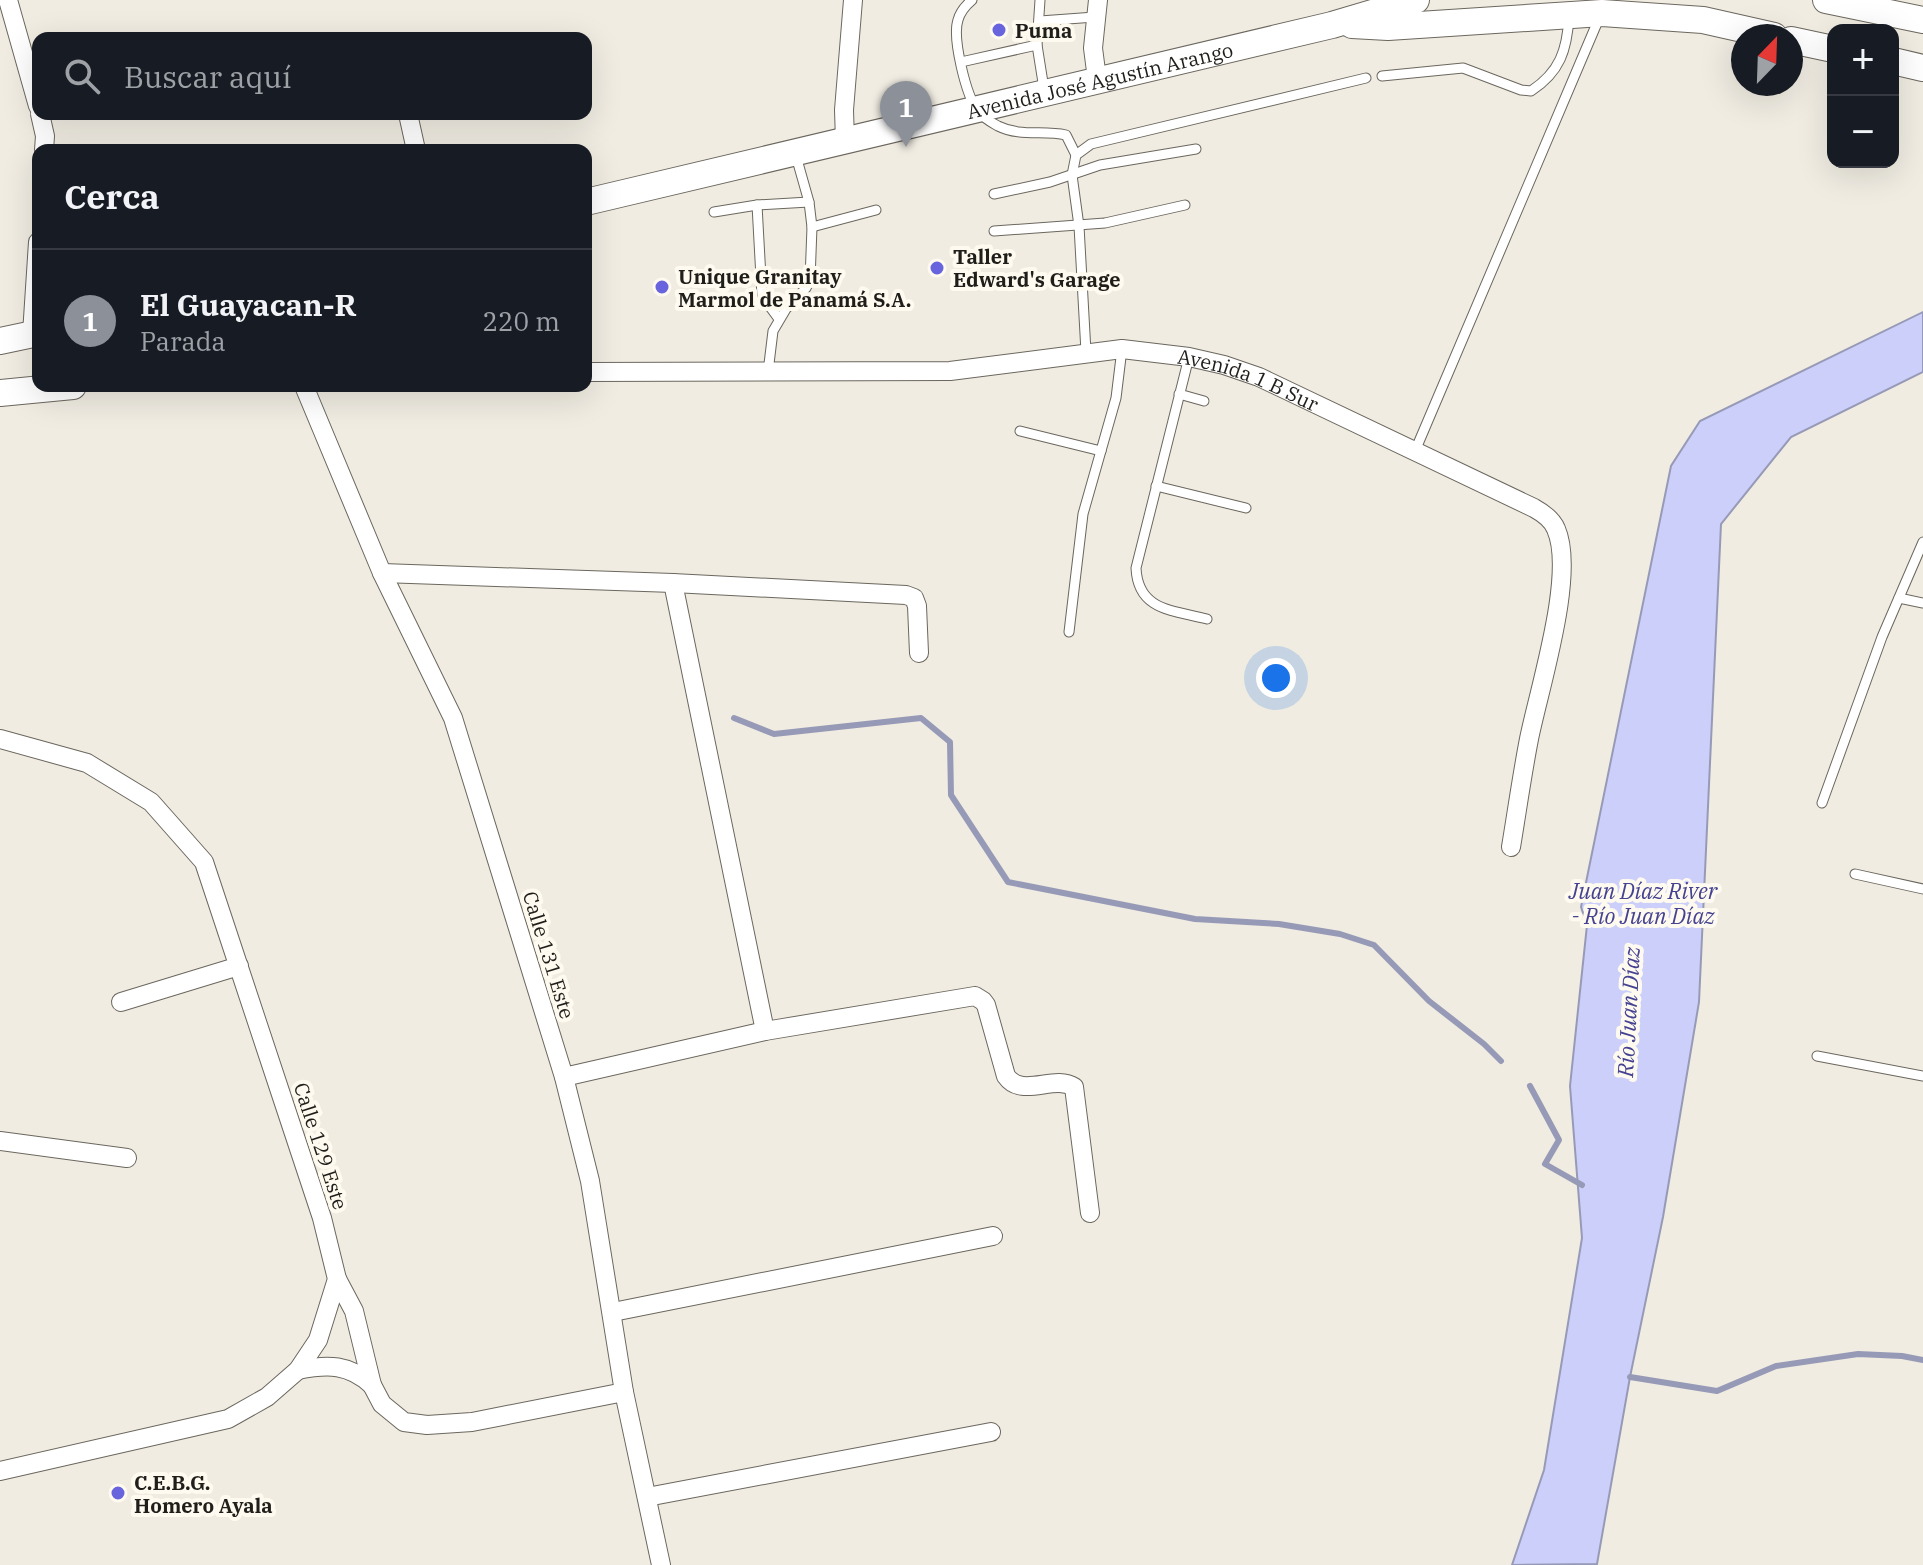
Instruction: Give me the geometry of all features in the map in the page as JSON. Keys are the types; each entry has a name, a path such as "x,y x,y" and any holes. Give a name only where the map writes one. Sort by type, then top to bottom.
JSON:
{"main road":[{"name":"Avenida José Agustín Arango","path":"592,201 1332,25 1416,0"},
{"path":"1632,15 1684,0"},
{"path":"1715,0 1725,12 1748,24"},
{"path":"1826,0 1923,20"},
{"name":"Avenida José Agustín Arango","path":"1332,25 1388,27 1602,13 1703,20 1731,26"},
{"path":"1803,43 1827,48"},
{"path":"1899,62 1923,68"},
{"path":"0,341 32,335"},
{"path":"0,393 32,390"}],"street":[{"path":"8,0 32,85"},
{"path":"845,141 844,110 853,0"},
{"path":"1096,8 1093,48 1097,79"},
{"path":"41,120 44,144"},
{"path":"409,120 415,144"},
{"name":"Avenida 1 B Sur","path":"592,372 950,371 1122,349 1189,357 1259,377 1534,508 1556,527 1561,567 1559,598 1529,740 1511,847"},
{"name":"Calle 131 Este","path":"307,392 382,573 453,718 564,1077 590,1181 624,1392 661,1565"},
{"path":"382,573 673,583 910,596 917,606 919,653"},
{"path":"673,583 765,1031"},
{"name":"Calle 129 Este","path":"0,739 87,763 151,802 204,862 322,1218 337,1279 354,1311 372,1385"},
{"path":"121,1002 239,966"},
{"path":"564,1077 765,1031 970,996 979,998 986,1005 1006,1076 1012,1084 1065,1083 1074,1087 1090,1213"},
{"path":"0,1141 127,1158"},
{"path":"613,1312 993,1236"},
{"path":"0,1471 228,1419 267,1397 298,1370 318,1340 337,1279"},
{"path":"298,1370 315,1367 358,1372 372,1385 382,1404 404,1422 427,1425 472,1422 624,1392"},
{"path":"647,1497 991,1432"}],"lane":[{"path":"972,0 960,13 957,23 961,62 976,109 982,117 1017,133 1066,135 1076,155 1072,175 1079,226 1086,352"},
{"path":"1040,0 1037,45 1045,93"},
{"path":"1040,21 1096,8"},
{"path":"1415,451 1602,13"},
{"path":"1382,76 1463,68 1531,91 1554,72 1565,53 1570,14"},
{"path":"961,62 1037,45"},
{"path":"1076,155 1091,144 1366,78"},
{"path":"994,194 1050,182 1100,165 1196,149"},
{"path":"768,372 769,345 779,319 809,284 812,227 809,202 795,153"},
{"path":"714,212 757,205 809,202"},
{"path":"757,205 762,296 779,319"},
{"path":"994,231 1105,223 1185,205"},
{"path":"812,227 876,210"},
{"path":"1069,632 1083,514 1116,398 1122,349"},
{"path":"1189,357 1136,568 1136,585 1148,601 1207,619"},
{"path":"1179,394 1204,401"},
{"path":"1020,431 1101,451"},
{"path":"1156,486 1246,508"},
{"path":"1822,803 1882,637 1923,542"},
{"path":"1899,598 1923,603"},
{"path":"1855,874 1923,889"},
{"path":"1817,1056 1923,1076"}],"water":[{"name":"Juan Díaz River - Río Juan Díaz","path":"1923,312 1923,372 1791,437 1721,524 1699,1002 1663,1217 1630,1377 1597,1564 1512,1565 1544,1470 1582,1238 1570,1086 1587,925 1581,907 1671,466 1700,421"}],"waterway":[{"path":"734,718 774,734 921,718 950,742 951,795 1008,882 1195,919 1279,924 1340,934 1374,945 1429,1001 1501,1061"},
{"path":"1530,1086 1559,1140 1545,1164 1582,1185"},
{"path":"1630,1377 1717,1391 1776,1366 1858,1354 1923,1360"}],"place":[{"name":"Puma","path":"999,30"},
{"name":"El Guayacan-R","path":"906,147"},
{"name":"Taller Edward's Garage","path":"937,268"},
{"name":"Unique Granitay Marmol de Panamá S.A.","path":"662,287"},
{"name":"C.E.B.G. Homero Ayala","path":"118,1493"}],"water label":[{"name":"Río Juan Díaz","path":"1628,1012"}]}
